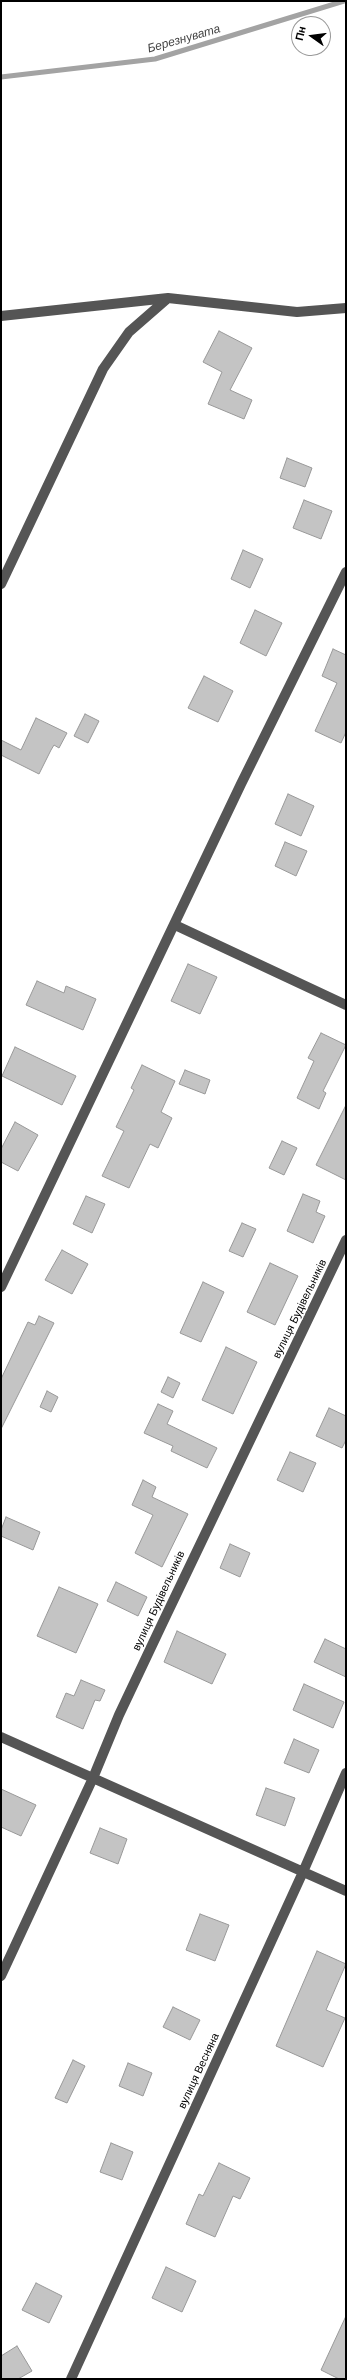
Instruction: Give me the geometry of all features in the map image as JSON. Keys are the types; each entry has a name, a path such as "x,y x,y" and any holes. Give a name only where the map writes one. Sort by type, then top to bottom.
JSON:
{"street":[{"path":"1,316 168,298 296,312 346,308"},
{"path":"1,584 103,369 129,332 168,298"},
{"path":"1,1287 241,784 346,572"},
{"path":"175,925 346,1005"},
{"name":"вулиця Будівельників","path":"1,1976 93,1778 119,1715 346,1240"},
{"path":"1,1737 346,1891"},
{"name":"вулиця Весняна","path":"71,2379 303,1872 346,1773"}],"building":[{"path":"219,331 252,348 230,390 252,400 244,419 208,404 222,372 203,362"},
{"path":"287,458 312,468 305,487 280,478"},
{"path":"304,500 332,511 321,539 293,528"},
{"path":"243,550 263,559 250,588 231,579"},
{"path":"255,610 282,623 266,656 240,643"},
{"path":"333,649 346,655 346,732 341,743 315,731 337,683 322,676"},
{"path":"204,676 233,691 218,722 188,708"},
{"path":"85,714 99,721 88,743 74,736"},
{"path":"36,718 67,733 59,748 54,745 39,774 1,755 1,740 21,750"},
{"path":"288,794 314,806 301,836 275,824"},
{"path":"285,842 307,851 296,876 275,866"},
{"path":"188,964 217,977 200,1014 171,1001"},
{"path":"37,981 64,993 66,986 96,999 83,1030 26,1005"},
{"path":"321,1033 346,1045 323,1091 326,1093 319,1109 297,1098 314,1061 308,1058"},
{"path":"15,1047 76,1076 62,1105 2,1076"},
{"path":"142,1065 175,1081 161,1112 172,1118 158,1148 150,1144 129,1188 102,1176 124,1131 116,1127 134,1090 131,1088"},
{"path":"185,1070 210,1080 205,1094 179,1084"},
{"path":"346,1105 346,1180 316,1165"},
{"path":"15,1122 38,1135 18,1171 1,1162 1,1149"},
{"path":"282,1141 297,1148 284,1175 269,1168"},
{"path":"303,1194 320,1201 316,1212 325,1216 313,1243 287,1231"},
{"path":"86,1196 105,1204 92,1233 73,1224"},
{"path":"242,1223 256,1229 243,1257 229,1251"},
{"path":"62,1250 88,1264 72,1294 45,1280"},
{"path":"270,1263 298,1276 275,1325 247,1312"},
{"path":"203,1282 224,1292 201,1342 180,1333"},
{"path":"39,1316 54,1323 1,1429 1,1379 28,1322 35,1325"},
{"path":"226,1347 257,1362 233,1414 202,1400"},
{"path":"168,1377 180,1383 173,1398 161,1392"},
{"path":"47,1391 58,1397 51,1412 40,1407"},
{"path":"158,1404 173,1411 167,1424 217,1448 207,1468 171,1451 173,1446 144,1433"},
{"path":"329,1408 346,1416 346,1440 342,1448 316,1436"},
{"path":"290,1452 316,1463 303,1492 277,1480"},
{"path":"143,1480 156,1487 152,1497 188,1514 162,1567 135,1553 153,1515 132,1505"},
{"path":"6,1517 40,1532 33,1550 1,1536 1,1530"},
{"path":"230,1544 250,1553 240,1577 220,1568"},
{"path":"116,1582 147,1597 138,1616 107,1601"},
{"path":"59,1587 98,1604 76,1653 37,1636"},
{"path":"177,1631 226,1654 212,1684 164,1662"},
{"path":"325,1639 346,1649 346,1677 314,1662"},
{"path":"81,1680 105,1690 100,1701 95,1700 83,1729 56,1717 66,1693 74,1696"},
{"path":"304,1684 344,1702 333,1728 293,1710"},
{"path":"294,1739 319,1750 309,1773 284,1763"},
{"path":"266,1788 295,1798 285,1826 256,1815"},
{"path":"1,1789 36,1805 21,1836 1,1827"},
{"path":"100,1828 127,1839 118,1864 90,1853"},
{"path":"200,1914 229,1925 215,1961 186,1950"},
{"path":"317,1951 346,1964 326,2010 345,2018 323,2067 276,2046"},
{"path":"173,2007 200,2020 190,2040 163,2027"},
{"path":"73,2060 85,2066 67,2103 55,2098"},
{"path":"128,2063 152,2073 143,2096 119,2086"},
{"path":"111,2143 133,2152 122,2180 100,2172"},
{"path":"219,2163 250,2178 240,2199 233,2196 215,2237 186,2224 199,2194 203,2196"},
{"path":"166,2267 196,2281 182,2312 152,2298"},
{"path":"36,2283 62,2296 49,2323 22,2310"},
{"path":"346,2316 346,2379 339,2379 321,2370"},
{"path":"17,2346 32,2371 18,2379 1,2379 1,2356"}],"waterway":[{"name":"Березнувата","path":"1,77 155,59 344,1"}]}
